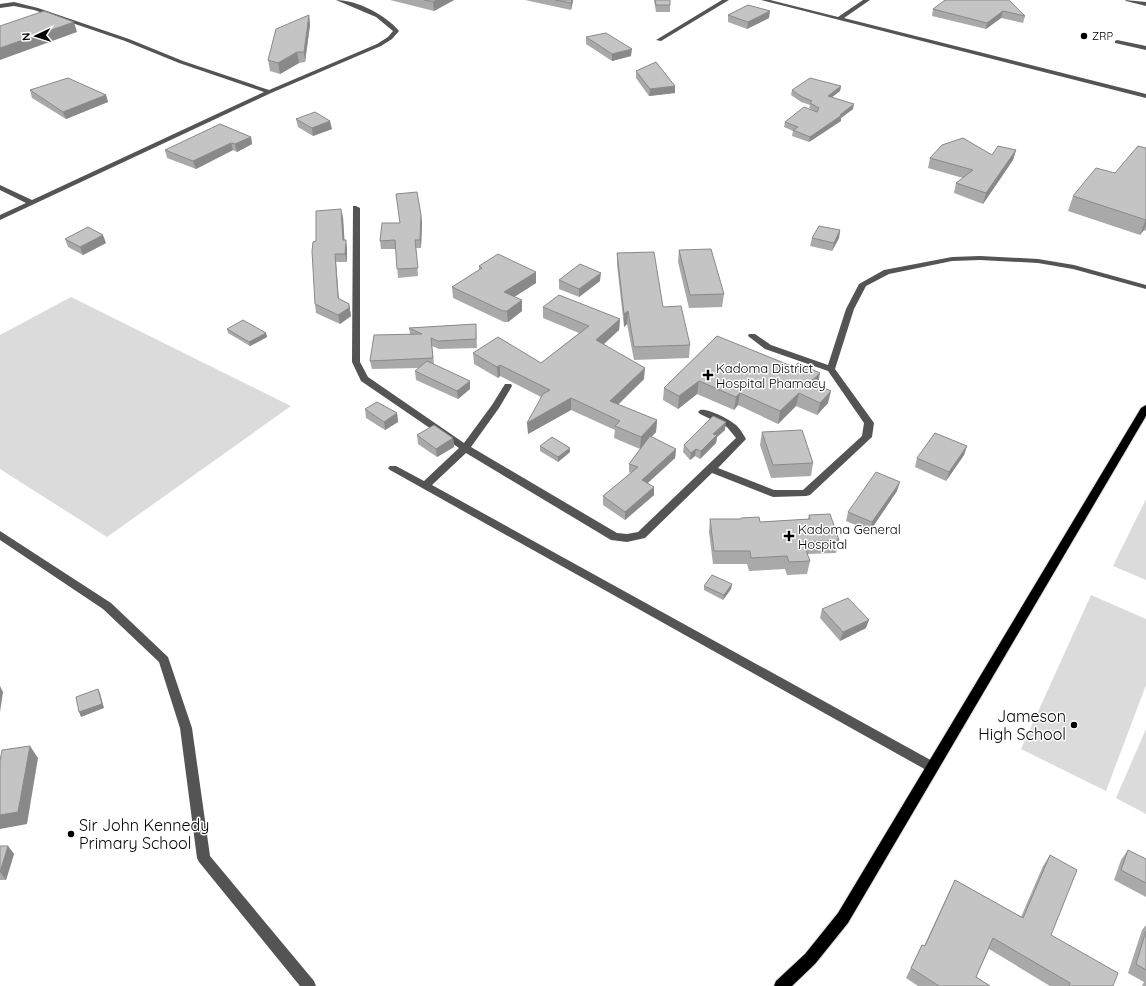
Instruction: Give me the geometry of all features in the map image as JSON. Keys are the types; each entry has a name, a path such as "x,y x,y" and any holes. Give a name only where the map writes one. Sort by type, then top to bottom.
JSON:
{"main road":[{"path":"781,986 810,959 843,918 1146,408"}],"street":[{"path":"0,218 269,92 379,45 390,38 396,31 380,16 368,10 339,0"},
{"path":"659,40 726,0"},
{"path":"764,0 1146,96"},
{"path":"839,19 867,0"},
{"path":"1128,0 1146,4"},
{"path":"0,6 14,4 36,9 127,40 181,62 269,92"},
{"path":"1117,42 1146,48"},
{"path":"0,187 31,203"},
{"path":"356,208 356,362 364,379 465,448 615,537 627,538 641,535 741,440 739,432 731,425 703,412"},
{"path":"831,369 850,309 863,284 887,272 952,259 980,258 1038,261 1074,267 1146,287"},
{"path":"711,469 773,494 806,493 867,437 869,423 831,369 768,347 752,336"},
{"path":"425,486 465,448 496,406 508,386"},
{"path":"393,468 932,767"},
{"path":"0,535 107,606 164,660 186,728 204,858 309,986"}],"shaded area":[{"path":"71,297 291,406 107,537 0,469 0,335"},
{"path":"1146,499 1146,580 1113,566"},
{"path":"1091,595 1146,619 1146,685 1106,791 1021,749"},
{"path":"1146,729 1146,814 1116,798"}],"building":[{"path":"424,0 437,0 433,2"},
{"path":"555,0 572,0 571,3"},
{"path":"655,0 670,0 670,5 656,5"},
{"path":"945,0 1009,0 1025,16 1003,11 987,23 933,9"},
{"path":"748,5 770,11 748,22 728,15"},
{"path":"44,11 74,22 0,48 0,26"},
{"path":"309,15 304,52 297,52 278,63 268,60 276,29"},
{"path":"606,33 632,49 612,54 586,37"},
{"path":"656,62 675,86 650,89 636,71"},
{"path":"68,78 106,95 63,112 30,90"},
{"path":"810,78 841,86 828,96 854,104 840,115 842,115 810,137 793,130 798,127 785,122 804,107 817,112 819,108 810,103 812,101 802,97 792,90"},
{"path":"315,112 330,121 312,128 296,119"},
{"path":"220,124 251,137 235,144 231,143 193,161 165,150"},
{"path":"963,138 992,155 998,146 1016,150 986,193 956,183 973,170 930,158 942,145"},
{"path":"1138,146 1146,148 1146,220 1073,196 1096,168 1115,173"},
{"path":"417,192 421,215 420,240 415,240 418,268 397,269 395,240 380,241 382,223 400,223 396,194"},
{"path":"341,209 343,240 346,240 345,254 335,254 338,298 349,304 349,308 338,315 315,304 312,251 313,242 316,241 316,211"},
{"path":"819,226 840,230 834,243 812,238"},
{"path":"88,227 103,235 80,247 65,239"},
{"path":"711,249 724,294 690,295 679,250"},
{"path":"654,252 663,307 681,306 690,345 634,347 628,311 624,314 617,253"},
{"path":"498,254 536,272 504,292 522,300 507,311 503,311 452,287 482,268 479,266"},
{"path":"580,264 601,273 579,289 559,280"},
{"path":"559,295 620,319 596,340 645,368 610,401 657,420 641,437 615,426 620,421 571,398 527,423 543,394 550,390 500,365 497,367 473,353 498,337 541,363 589,326 543,307"},
{"path":"243,320 266,333 249,342 227,329"},
{"path":"476,324 476,339 438,341 431,338 433,358 370,361 374,335 422,334 409,328"},
{"path":"717,336 794,367 798,363 820,373 810,382 831,391 820,403 799,393 780,411 740,393 736,397 699,381 679,396 664,388"},
{"path":"427,361 470,381 457,391 415,371"},
{"path":"377,402 397,413 384,422 365,409"},
{"path":"713,416 726,422 713,434 717,435 701,451 696,449 691,453 684,445"},
{"path":"434,425 453,438 436,449 417,435"},
{"path":"802,430 813,463 773,465 762,432"},
{"path":"935,433 967,446 949,472 917,458"},
{"path":"650,436 676,449 642,480 654,487 625,512 603,496 638,467 629,464"},
{"path":"552,437 570,448 558,457 540,446"},
{"path":"876,472 900,482 872,522 848,512"},
{"path":"830,514 839,540 803,542 810,561 789,562 787,556 751,558 750,551 714,551 710,519 741,519 759,517 760,522 810,519 809,515"},
{"path":"712,575 732,584 724,595 704,586"},
{"path":"848,598 869,620 843,632 822,609"},
{"path":"98,689 102,704 79,712 76,697"},
{"path":"30,746 18,812 0,815 0,761 2,750"},
{"path":"0,846 8,846 0,872"},
{"path":"1128,850 1146,859 1146,883 1121,870"},
{"path":"1050,855 1077,870 1051,935 1118,973 1113,986 1069,986 1070,983 993,938 976,977 990,986 939,986 911,968 922,945 925,946 955,880 1023,918"},
{"path":"1146,931 1146,970 1136,964"}],"place":[{"name":"ZRP","path":"1084,36"},
{"name":"Kadoma District Hospital Phamacy","path":"708,375"},
{"name":"Kadoma General Hospital","path":"789,536"},
{"name":"Jameson High School","path":"1074,725"},
{"name":"Sir John Kennedy Primary School","path":"71,834"}]}
